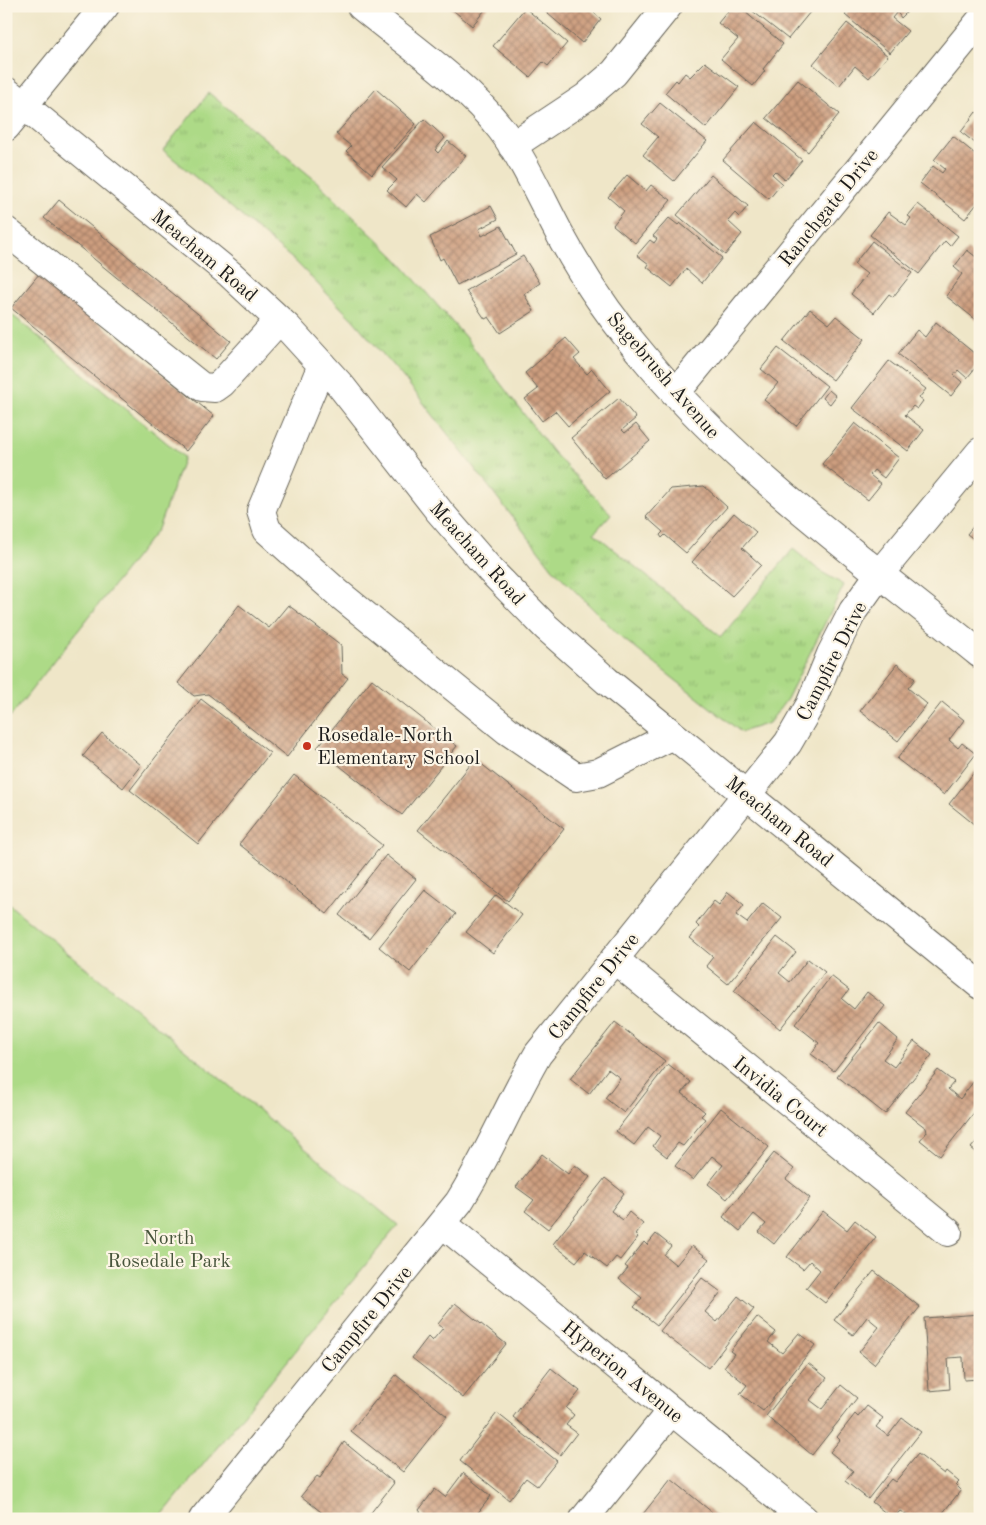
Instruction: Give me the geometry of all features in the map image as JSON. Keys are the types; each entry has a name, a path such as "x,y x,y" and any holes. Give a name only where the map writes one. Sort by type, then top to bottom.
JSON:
{"street":[{"path":"6,127 15,98 105,6"},
{"name":"Sagebrush Avenue","path":"361,6 473,98 512,146 565,244 603,304 675,394 735,453 980,654"},
{"path":"512,146 586,98 614,73 668,6"},
{"name":"Ranchgate Drive","path":"675,394 980,21"},
{"name":"Meacham Road","path":"15,98 230,274 279,320 322,365 391,447 440,512 491,571 546,627 673,735 980,985"},
{"path":"6,232 202,387 215,388 222,383 279,320"},
{"path":"322,365 261,511 267,530 339,594 508,731 576,777 598,772 673,735"},
{"name":"Campfire Drive","path":"203,1519 443,1224 483,1164 513,1096 538,1054 788,743 810,705 832,654 854,611 880,573 980,452"},
{"name":"Invidia Court","path":"614,959 948,1232"},
{"name":"Hyperion Avenue","path":"443,1224 804,1519"},
{"path":"584,1519 671,1411"}],"green space":[{"path":"209,93 314,179 395,257 466,338 552,451 611,514 594,533 721,637 793,549 820,571 844,585 787,699 769,723 741,732 621,637 553,569 408,383 354,321 296,262 163,150"},
{"path":"11,314 184,457 158,529 11,716 6,712 6,320"},
{"name":"North Rosedale Park","path":"6,902 398,1225 159,1519 6,1519"}],"building":[{"path":"448,6 488,6 472,26"},
{"path":"542,6 593,6 595,8 592,11 601,19 582,43 541,8"},
{"path":"732,6 738,6 783,44 763,69 765,71 753,86 721,59 738,39 718,23"},
{"path":"746,6 815,6 788,39"},
{"path":"852,6 908,6 905,10 907,12 901,18 897,12 892,18 908,31 890,53 845,15"},
{"path":"525,8 567,43 548,66 543,62 530,77 493,46"},
{"path":"847,23 888,56 869,78 855,66 839,86 813,64"},
{"path":"705,62 739,87 706,128 665,93 685,73 690,77"},
{"path":"798,80 839,114 808,152 766,118"},
{"path":"376,89 416,124 372,174 346,151 351,146 336,134"},
{"path":"660,103 707,141 674,181 643,155 658,137 642,124"},
{"path":"976,112 980,115 980,147 961,132"},
{"path":"424,119 445,138 435,150 438,153 448,141 466,156 426,202 417,194 406,207 387,190 397,180 382,167"},
{"path":"756,122 802,160 785,180 775,171 772,174 782,183 769,199 723,160"},
{"path":"953,136 980,158 980,200 965,219 920,183 933,166 942,173 945,169 934,160"},
{"path":"627,175 646,191 651,185 671,200 635,243 613,225 624,211 608,197"},
{"path":"711,175 748,206 739,217 735,213 728,221 742,234 725,255 677,215"},
{"path":"59,200 231,341 216,359 44,218"},
{"path":"918,204 958,236 950,246 945,241 919,274 870,235 888,212 906,225 911,218 908,216"},
{"path":"491,206 498,219 479,229 482,236 501,226 516,254 457,285 443,258 440,260 430,237"},
{"path":"669,218 678,225 680,223 722,258 702,283 686,269 672,287 647,267 649,264 637,255 650,240 654,243 657,239 653,236"},
{"path":"872,241 912,273 893,297 889,294 874,313 851,294 867,274 854,264"},
{"path":"967,250 980,260 980,323 946,296 962,274 954,267"},
{"path":"523,256 540,283 524,294 534,311 500,333 489,317 485,319 466,291"},
{"path":"39,274 214,416 186,451 11,308"},
{"path":"810,309 829,324 836,316 865,339 833,380 784,341"},
{"path":"936,322 980,358 980,362 967,378 958,370 954,375 962,382 951,396 898,354 917,330 925,337"},
{"path":"566,338 580,354 574,359 587,374 592,369 610,391 568,426 555,411 542,421 525,399 538,389 525,373"},
{"path":"778,348 827,386 796,426 764,400 778,383 761,369"},
{"path":"889,361 926,389 919,398 923,401 917,409 913,406 905,415 924,430 908,451 852,408"},
{"path":"829,390 836,396 830,404 823,398"},
{"path":"619,398 636,418 622,430 625,433 636,424 650,441 605,479 571,438"},
{"path":"855,423 899,458 884,478 874,470 870,475 881,484 868,500 822,464"},
{"path":"704,486 727,507 686,553 665,535 662,538 660,535 663,532 646,517 671,489"},
{"path":"734,513 756,532 742,548 761,565 732,596 692,562"},
{"path":"980,518 980,544 967,534"},
{"path":"239,605 269,628 288,605 341,645 342,674 348,678 287,757 208,694 194,696 178,683"},
{"path":"897,664 915,679 908,688 927,704 898,741 860,711"},
{"path":"372,679 457,746 402,815 317,748"},
{"path":"201,699 270,753 198,844 130,790"},
{"path":"942,702 964,720 949,740 958,748 962,743 976,754 944,795 897,759"},
{"path":"102,733 141,765 123,788 83,756"},
{"path":"475,759 564,829 508,901 418,830"},
{"path":"980,765 980,829 949,804"},
{"path":"294,775 382,845 327,914 239,844"},
{"path":"386,855 416,879 369,938 339,915"},
{"path":"425,890 456,914 410,972 379,947"},
{"path":"728,892 744,905 736,915 747,923 763,903 782,918 728,984 706,966 713,957 690,938 699,927 696,924 714,901 719,905"},
{"path":"496,895 522,915 493,953 466,932"},
{"path":"777,937 796,952 779,973 790,982 808,959 825,972 780,1029 734,991"},
{"path":"831,976 849,990 842,999 854,1009 867,992 885,1006 834,1071 811,1054 819,1043 795,1024"},
{"path":"615,1022 665,1061 624,1113 605,1098 620,1078 608,1069 589,1094 570,1079"},
{"path":"879,1023 898,1039 883,1059 894,1067 914,1041 932,1055 885,1114 837,1076"},
{"path":"668,1064 691,1082 682,1093 705,1112 701,1116 705,1119 683,1146 678,1143 667,1157 653,1146 660,1136 648,1127 634,1145 616,1131"},
{"path":"938,1070 954,1082 948,1089 960,1099 974,1081 980,1086 980,1105 940,1156 920,1140 927,1132 926,1128 905,1112"},
{"path":"721,1108 769,1147 727,1199 708,1184 723,1165 712,1156 693,1180 675,1166"},
{"path":"980,1137 980,1155 971,1148"},
{"path":"774,1153 794,1169 786,1179 810,1198 774,1244 759,1232 766,1224 754,1214 740,1231 723,1217"},
{"path":"542,1154 568,1174 575,1165 590,1177 548,1229 525,1211 534,1200 516,1187"},
{"path":"605,1178 624,1193 611,1211 623,1220 629,1212 643,1224 635,1235 638,1237 620,1260 616,1257 607,1268 585,1251 576,1262 553,1244"},
{"path":"823,1211 847,1230 855,1220 876,1237 825,1303 806,1288 820,1270 810,1261 803,1269 787,1257"},
{"path":"656,1234 671,1246 664,1255 676,1265 692,1246 709,1259 657,1325 634,1307 642,1298 619,1279 628,1268 625,1266 644,1242 647,1245"},
{"path":"874,1271 920,1307 874,1364 859,1352 879,1327 867,1317 853,1335 834,1320"},
{"path":"702,1278 721,1292 705,1312 717,1322 738,1296 754,1309 708,1368 660,1331"},
{"path":"455,1303 506,1344 463,1398 412,1358 428,1337 432,1341 443,1328 438,1324"},
{"path":"980,1314 980,1379 964,1380 963,1357 948,1358 950,1389 929,1391 924,1318"},
{"path":"757,1317 776,1332 768,1342 782,1353 799,1333 815,1345 763,1411 740,1394 747,1385 724,1367 734,1354 730,1351"},
{"path":"808,1363 827,1378 810,1400 822,1409 841,1385 857,1398 812,1455 766,1416"},
{"path":"551,1368 580,1391 566,1408 574,1415 566,1425 577,1433 560,1455 513,1417"},
{"path":"396,1375 447,1416 403,1472 351,1431"},
{"path":"867,1406 883,1418 876,1427 888,1436 902,1418 921,1432 868,1499 845,1481 853,1471 830,1452 840,1440 837,1437 855,1414 858,1417"},
{"path":"497,1413 557,1461 537,1486 526,1478 509,1500 460,1461"},
{"path":"344,1442 394,1483 366,1519 330,1519 301,1496 317,1476 320,1478"},
{"path":"918,1454 944,1474 946,1471 959,1482 956,1485 961,1490 938,1519 906,1519 908,1516 900,1511 893,1519 872,1502 891,1479 895,1482"},
{"path":"463,1473 491,1496 477,1514 484,1519 426,1519 419,1510 435,1489 445,1497"},
{"path":"671,1479 718,1517 717,1519 639,1519"}],"place":[{"name":"Rosedale-North Elementary School","path":"307,746"}]}
